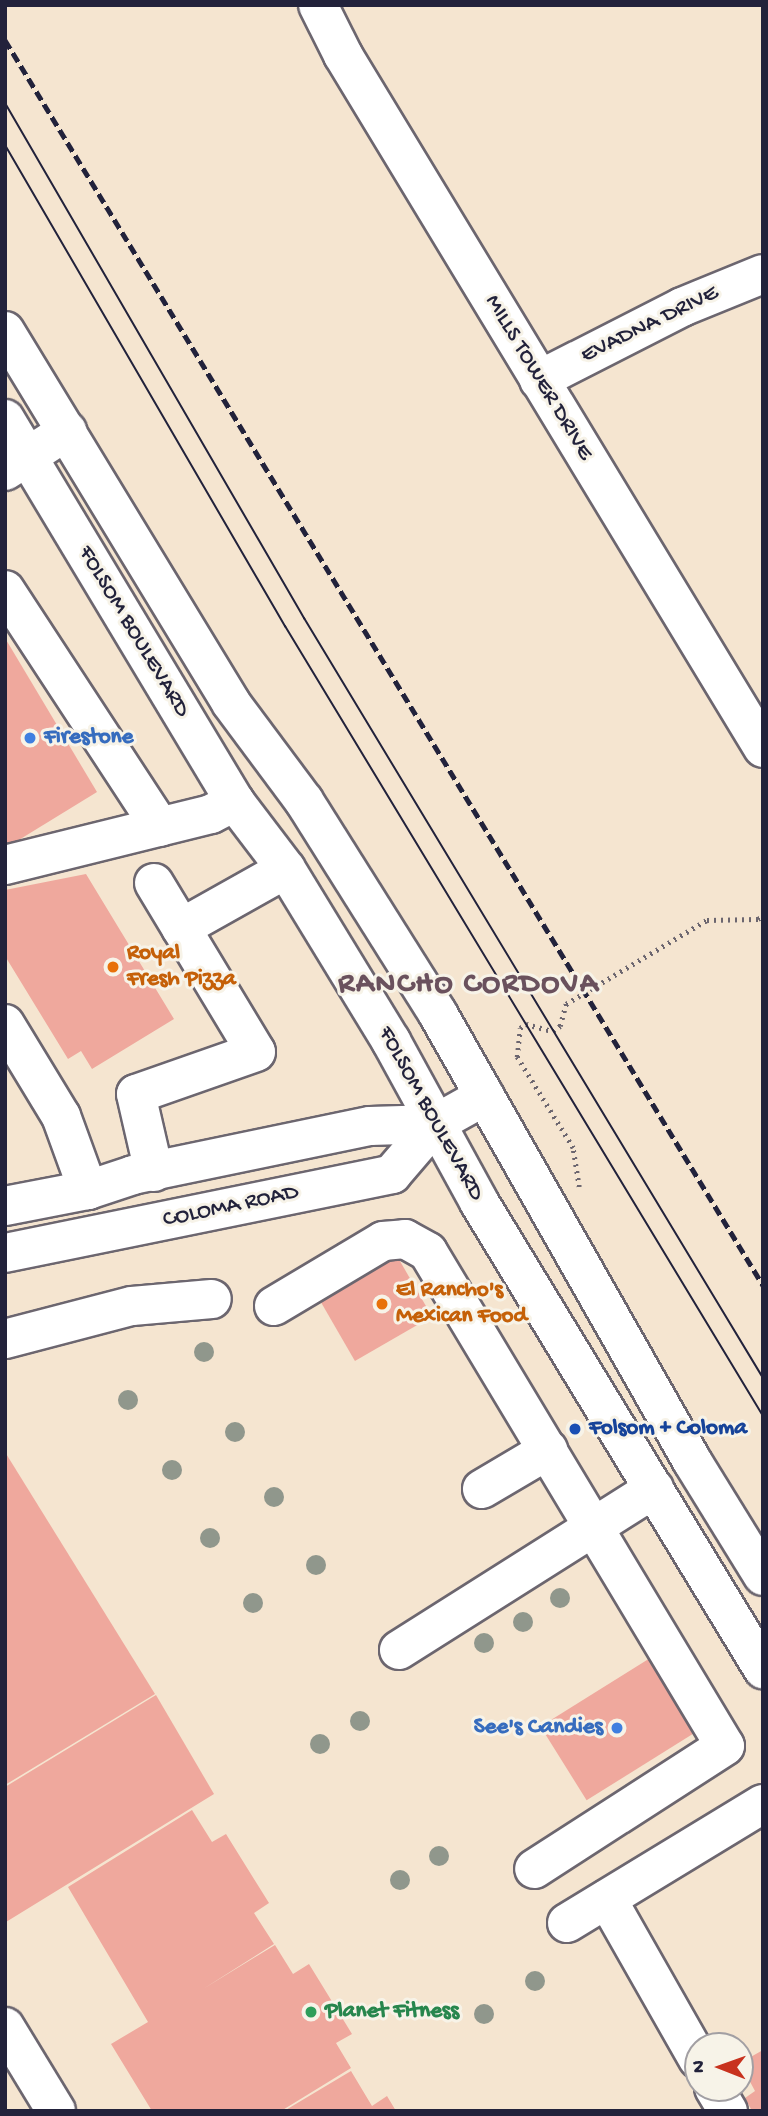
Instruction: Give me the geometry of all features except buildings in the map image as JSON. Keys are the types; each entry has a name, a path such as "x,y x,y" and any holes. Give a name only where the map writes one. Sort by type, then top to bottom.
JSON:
{"main road":[{"name":"MILLS TOWER DRIVE","path":"318,5 343,55 539,380 748,695 763,748"},
{"name":"EVADNA DRIVE","path":"539,380 682,307 763,274"},
{"name":"FOLSOM BOULEVARD","path":"5,331 231,703 303,801 438,1014 678,1437 763,1576"},
{"name":"FOLSOM BOULEVARD","path":"5,419 17,464 235,802 286,869 391,1041 435,1124 584,1379 763,1669"},
{"path":"17,464 67,431"},
{"path":"5,590 160,827"},
{"path":"5,865 211,814 235,802"},
{"path":"181,928 286,869"},
{"path":"154,883 256,1052 136,1094 154,1172"},
{"path":"5,1024 61,1116 88,1190"},
{"name":"COLOMA ROAD","path":"5,1252 392,1174 435,1124 485,1096"},
{"name":"COLOMA ROAD","path":"5,1206 88,1190 154,1172 370,1126 435,1124"},
{"path":"274,1306 383,1241 405,1239 428,1252 725,1745 534,1869"},
{"path":"5,1339 132,1306 212,1298"},
{"path":"482,1489 548,1450"},
{"path":"399,1650 654,1489"},
{"path":"567,1923 762,1808"},
{"path":"607,1899 684,2035"},
{"path":"667,2005 700,2023 705,2032"},
{"path":"5,2027 56,2111"}],"path":[{"path":"579,1191 573,1148 517,1057 520,1028 526,1024 554,1031 560,1027 566,1004 707,920 758,919 763,916"},
{"path":"511,1061 517,1057"}],"tram line":[{"path":"5,103 304,618 763,1378"},
{"path":"5,145 285,626 763,1416"}],"railway":[{"path":"5,40 763,1285"}],"place":[{"name":"Firestone","path":"30,738"},
{"name":"Royal Fresh Pizza","path":"113,967"},
{"name":"El Rancho's Mexican Food","path":"382,1304"},
{"name":"Folsom + Coloma","path":"575,1429"},
{"name":"See's Candies","path":"617,1728"},
{"name":"Planet Fitness","path":"311,2012"}],"district":[{"name":"RANCHO CORDOVA","path":"469,986"}]}
